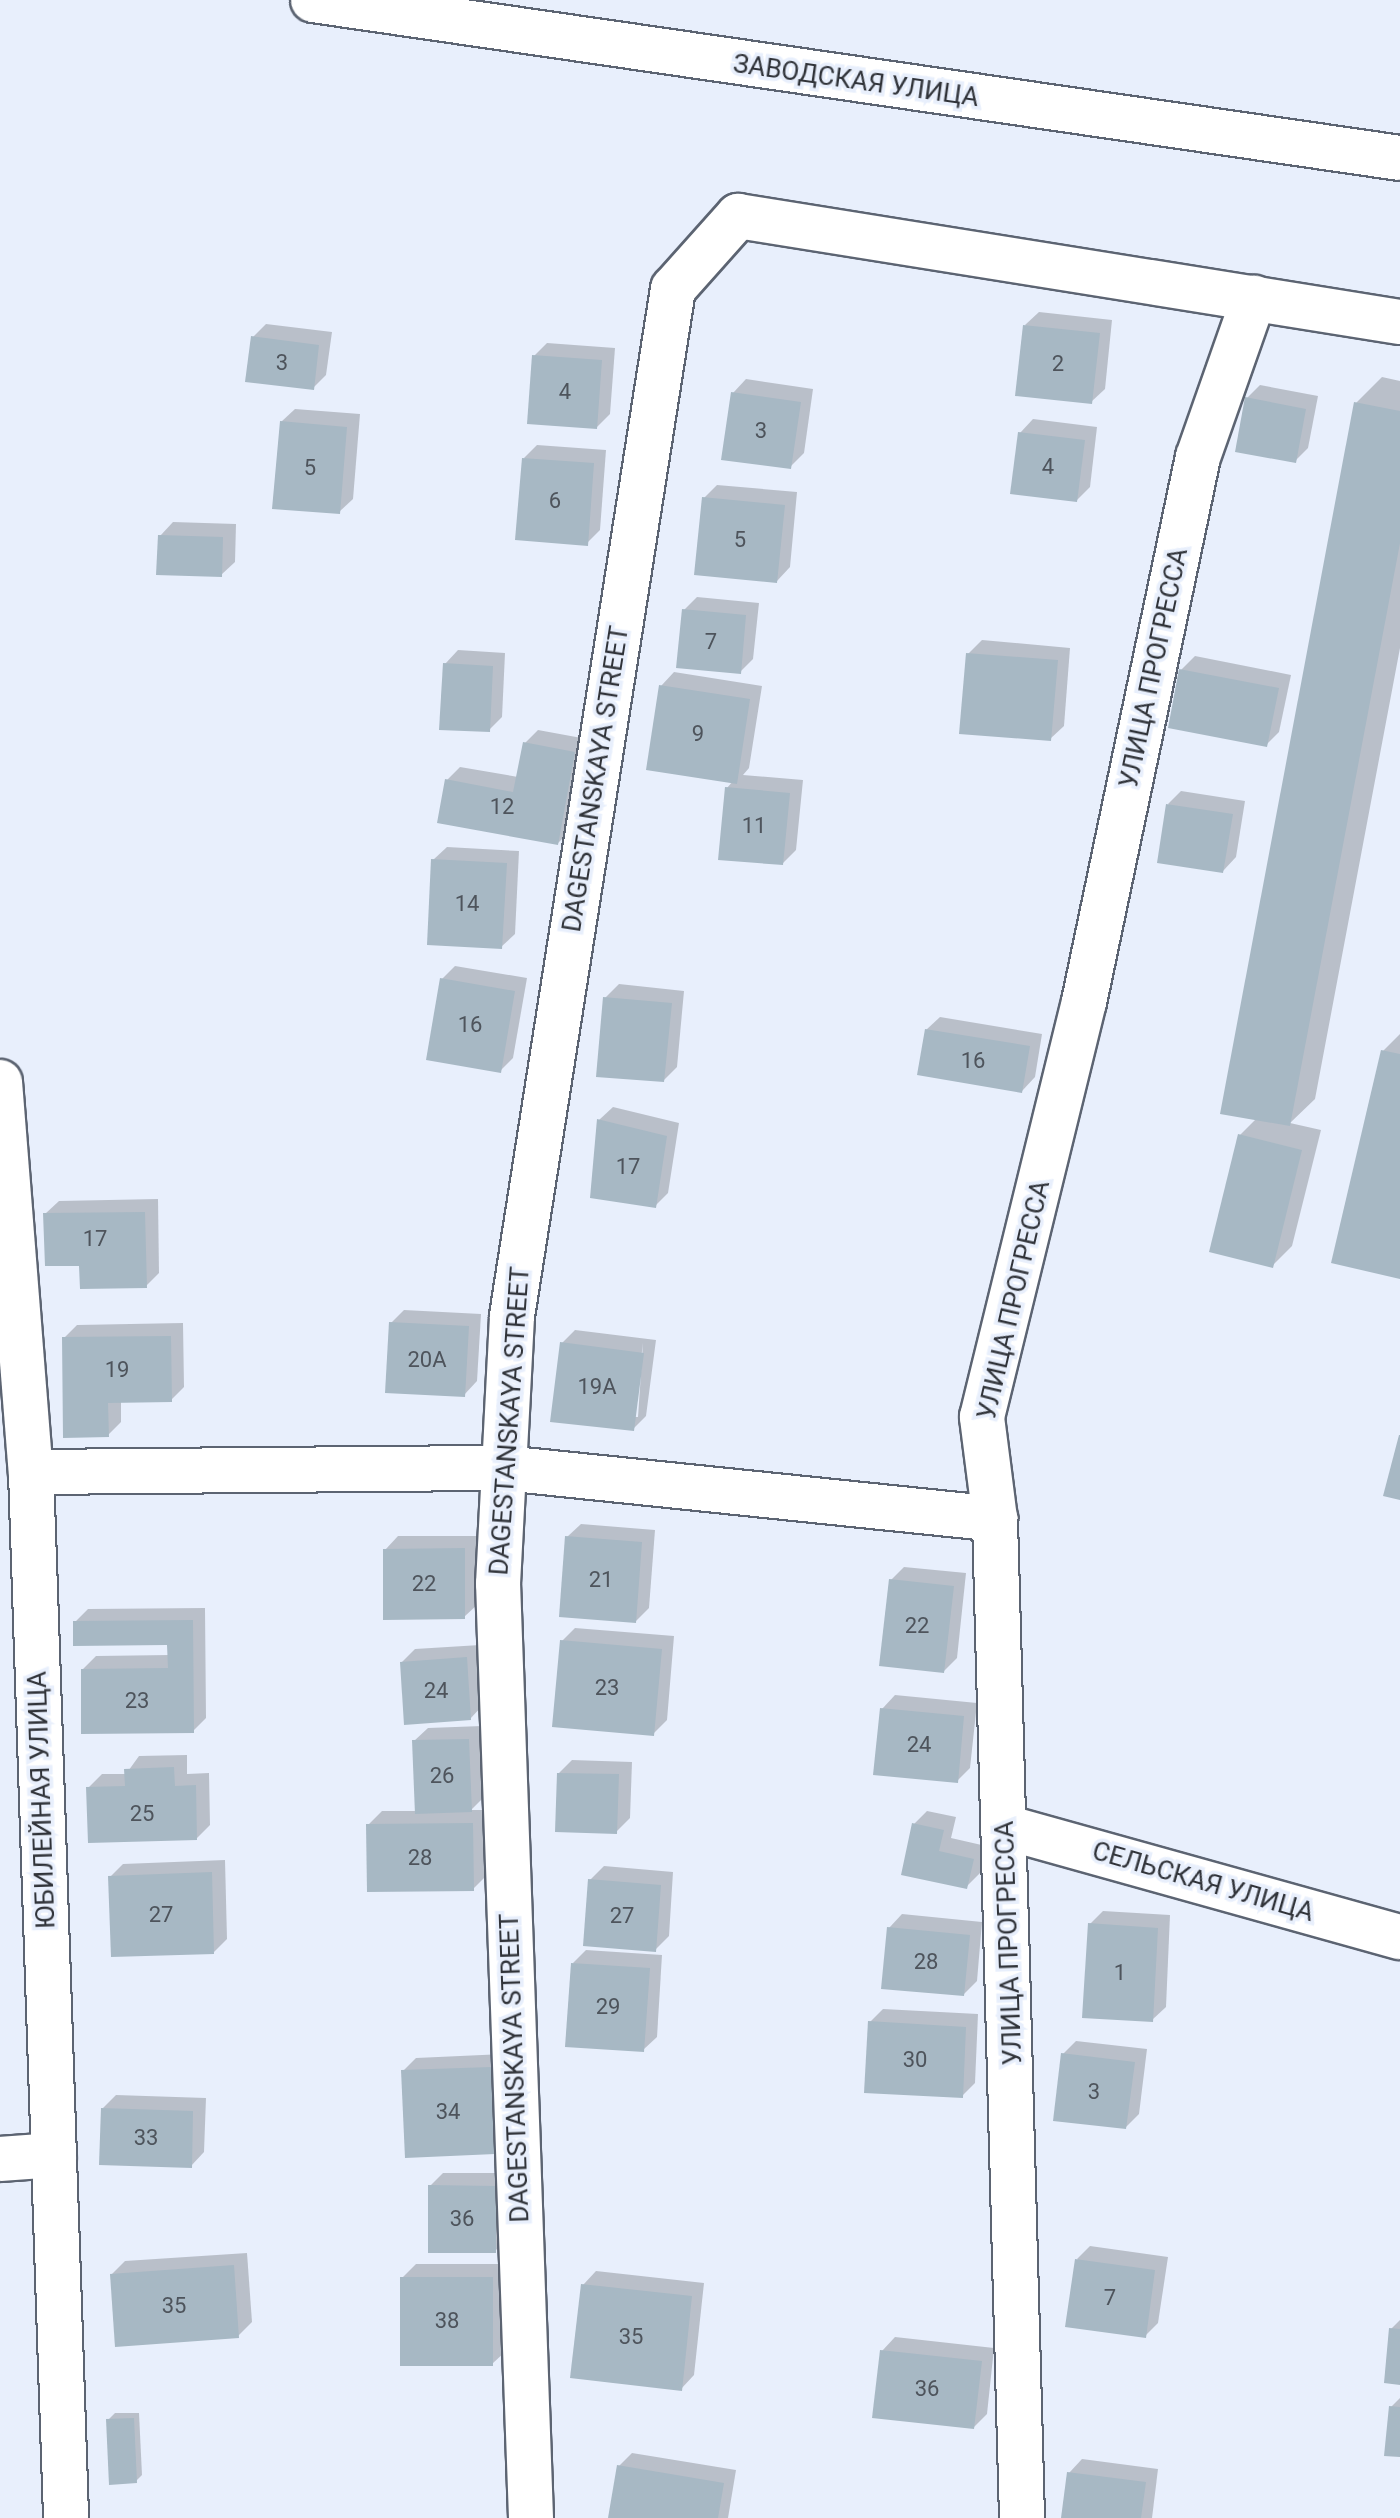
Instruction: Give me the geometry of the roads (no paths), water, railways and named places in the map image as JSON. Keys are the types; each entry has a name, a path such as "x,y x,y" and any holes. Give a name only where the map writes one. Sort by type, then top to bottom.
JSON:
{"street":[{"name":"ЗАВОДСКАЯ УЛИЦА","path":"313,0 1400,158"},
{"name":"DAGESTANSKAYA STREET","path":"531,2518 498,1584 512,1316 673,289 738,216 1254,298"},
{"path":"1254,298 1400,322"},
{"name":"УЛИЦА ПРОГРЕССА","path":"1022,2518 995,1519 982,1417 1084,1002 1198,457 1254,298"},
{"name":"ЮБИЛЕЙНАЯ УЛИЦА","path":"0,1082 31,1472 66,2518"},
{"path":"31,1472 504,1468 995,1519"},
{"name":"СЕЛЬСКАЯ УЛИЦА","path":"1005,1827 1400,1937"},
{"path":"0,2159 54,2155"}]}
